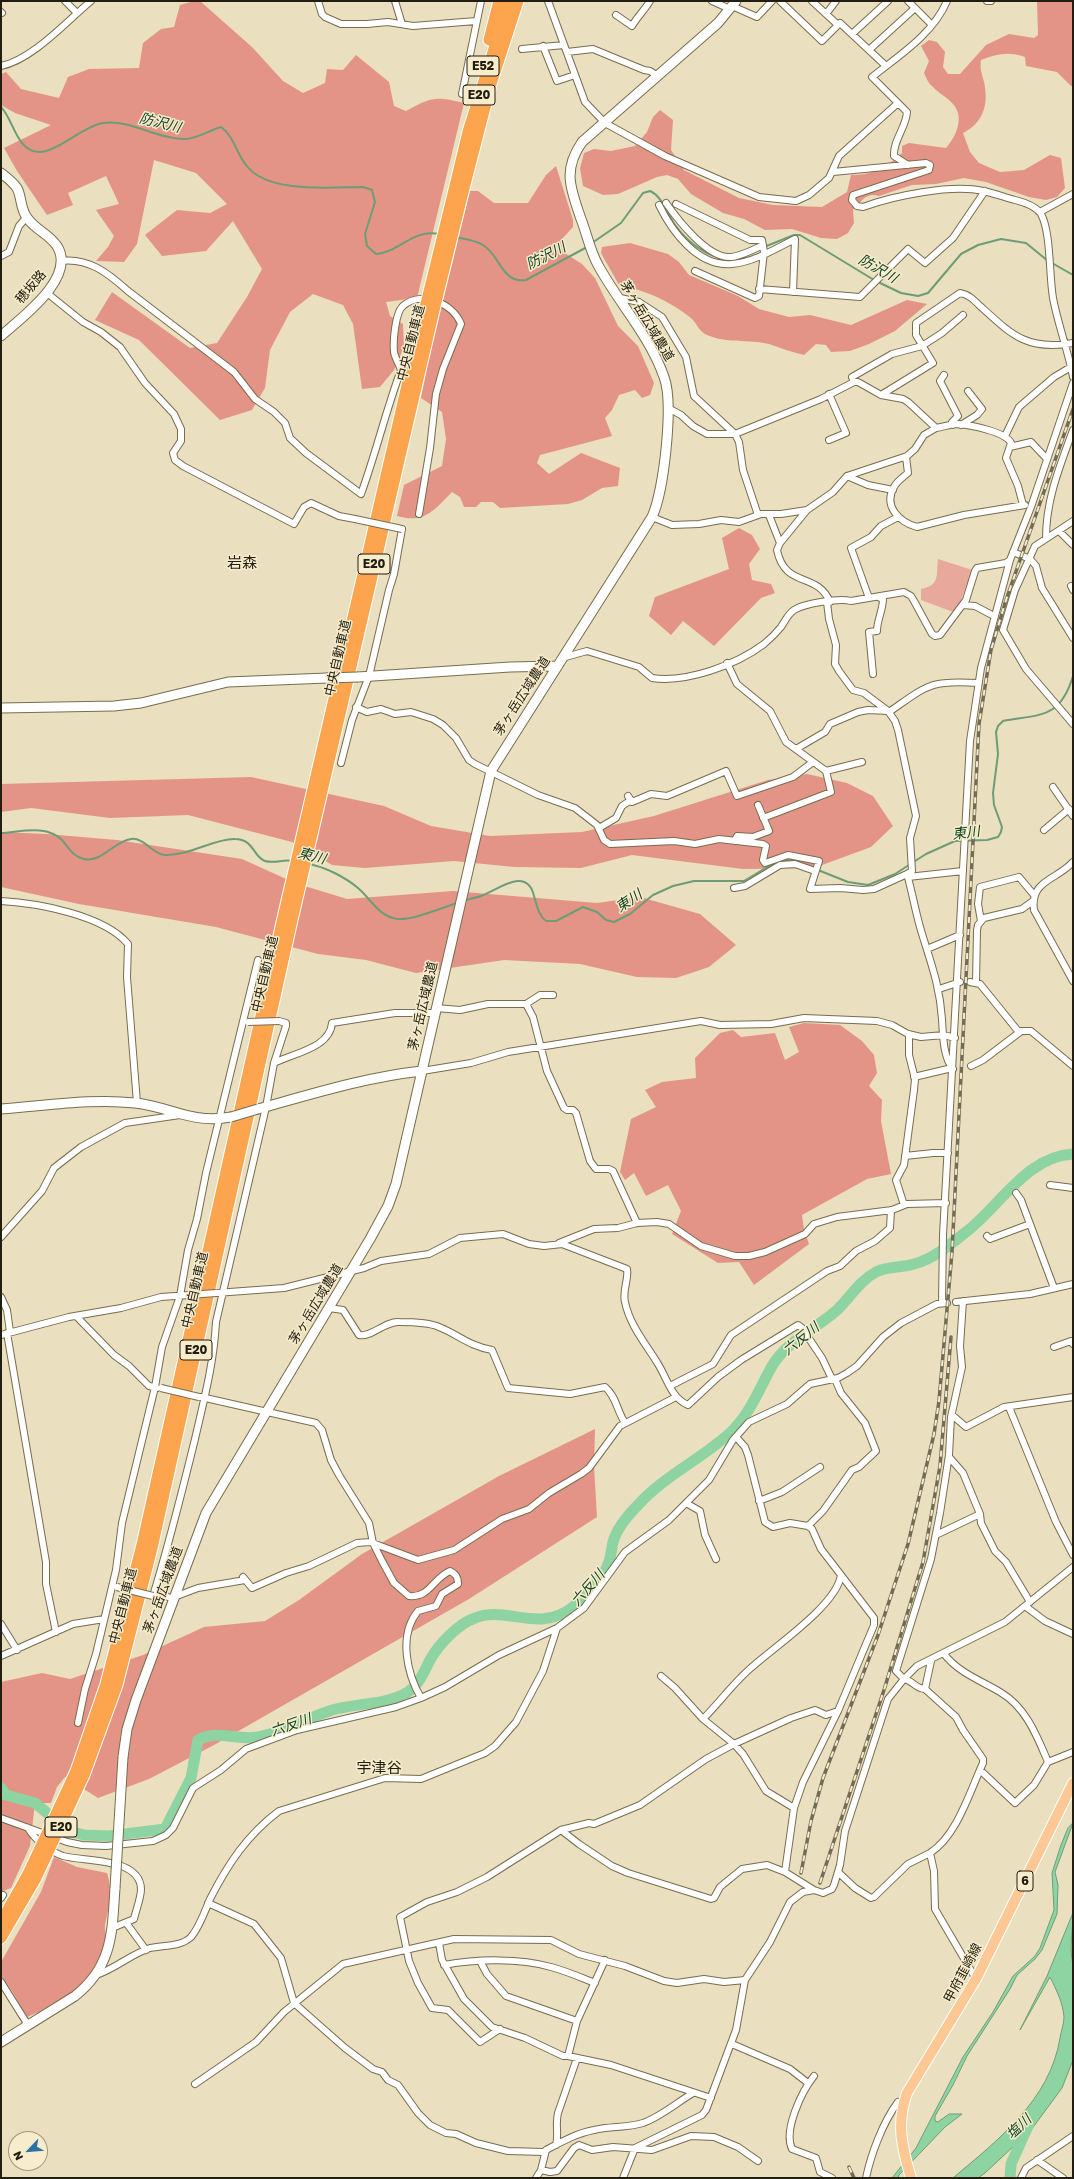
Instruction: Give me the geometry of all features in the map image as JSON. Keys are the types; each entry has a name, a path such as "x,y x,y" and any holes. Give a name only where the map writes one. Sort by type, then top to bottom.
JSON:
{"highway":[{"name":"E52","path":"468,132 499,1"},
{"name":"中央自動車道","path":"1,1938 80,1773 106,1684 142,1545 430,305 458,191 468,132 509,1"},
{"name":"中央自動車道","path":"458,191 518,1"},
{"path":"507,34 521,1"},
{"name":"中央自動車道","path":"1,1922 32,1876"}],"main road":[{"name":"甲府韮崎線","path":"911,2178 900,2130 900,2104 976,1979 1073,1783"}],"street":[{"path":"65,1 77,13"},
{"path":"1,66 12,63 43,43 91,1"},
{"path":"318,1 322,14 336,22 367,24 388,22 413,26 476,21"},
{"path":"394,1 402,24"},
{"path":"462,94 481,1"},
{"path":"548,1 584,102 605,123 665,156 759,197 796,201 809,195 833,172 839,156 898,103"},
{"path":"616,15 632,26 638,16 643,13 650,1"},
{"path":"712,1 733,5 757,17 772,1"},
{"path":"780,1 822,42 838,25"},
{"path":"786,6 791,1"},
{"path":"812,1 838,25 840,23 886,66"},
{"path":"826,14 836,1"},
{"path":"852,34 888,1"},
{"path":"908,1 932,25"},
{"path":"908,165 894,156 894,148 906,120 907,112 872,77 918,41 932,25 945,2"},
{"name":"茅ヶ岳広域農道","path":"1,2042 75,1996 85,1988 96,1975 107,1954 112,1928 122,1757 129,1719 206,1513 380,1221 396,1184 473,842 491,771 652,517 661,491 668,408 665,378 658,362 620,298 597,263 570,186 570,167 577,149 587,138 718,23 733,5"},
{"path":"869,50 915,8"},
{"path":"522,49 564,45"},
{"path":"543,46 557,80 575,75"},
{"path":"567,52 593,49 644,70 650,71 658,76"},
{"path":"833,172 926,163 930,165 929,170 925,172 853,195 852,200 857,206 863,207 902,195 967,189 985,191 1030,205 1040,212 1046,232 1049,265 1057,316 1066,344 1073,377"},
{"name":"穂坂路","path":"1,173 17,188 20,204 26,218 36,228 50,236 58,247 60,261 57,278 47,293 1,336"},
{"path":"758,289 860,297 908,249 925,263 953,238 985,191"},
{"path":"1040,212 1073,194"},
{"path":"666,203 695,238 716,253 731,257 795,239 793,292"},
{"path":"676,204 750,240 762,240 763,249 758,289 759,296 754,298 695,271"},
{"path":"659,205 666,219 687,244 698,254 715,262 732,264 763,249"},
{"path":"1,256 9,252 12,248 19,226 26,218"},
{"path":"60,261 73,259 83,261 112,277 128,292 234,372 255,399 274,412 286,423 290,438 306,453 361,494 401,370 394,353 396,319 399,310 403,305 421,299 441,303 451,309 458,316 460,324 443,369 436,394 430,448 419,514"},
{"path":"47,293 83,322 116,343 145,383 174,414 181,429 181,441 173,453 175,460 183,466 294,524 304,507 311,503 339,516 402,530 394,574 369,676 356,707 341,763"},
{"path":"881,395 933,363 916,335 916,323 960,293 971,297 1011,334 1020,339 1041,346 1073,343"},
{"path":"620,298 639,302 662,317 686,357 694,396 735,434 739,442 743,470 758,515"},
{"path":"854,382 852,377 892,354 922,346 942,333 963,315"},
{"path":"1005,436 1019,407 1054,377 1071,367"},
{"path":"944,375 940,381 958,416 952,422 953,425"},
{"path":"668,408 681,415 693,426 707,434 735,434 854,382 858,382 881,395 903,399 936,428"},
{"path":"1,1818 67,1842 82,1845 106,1846 153,1841 166,1835 173,1828 193,1788 221,1770 246,1749 297,1730 396,1707 421,1698 499,1655 557,1628 584,1608 625,1552 669,1520 709,1480 736,1437 749,1422 787,1404 810,1384 834,1379 857,1366 883,1337 901,1323 944,1303 943,1235 955,1038 964,845 970,741 978,683 994,616 1010,560 1031,507 1073,383"},
{"path":"908,876 912,871 910,838 916,821 915,809 898,730 889,712 864,694 853,690 835,664 836,645 826,593 821,588 785,570 781,565 776,550 807,510 833,492 847,476 906,457 916,449 924,435 936,428 961,424 974,418 982,409 968,391"},
{"path":"829,394 846,433 829,440"},
{"path":"961,424 999,433 1009,439 1010,447 1006,458 1018,486 1023,505"},
{"path":"1046,538 1046,516 1051,491 1073,430"},
{"path":"1010,447 1031,442 1047,459"},
{"path":"906,457 908,473 893,490 891,507 898,517 910,525 917,526 1023,505 1031,507"},
{"path":"847,476 868,484 893,490"},
{"path":"652,517 672,525 710,523 721,520 739,522 758,515 807,510"},
{"path":"769,515 780,543"},
{"path":"869,598 851,548 872,537 881,526 898,517"},
{"path":"1073,521 1035,546 1015,590 1003,630 1026,669 1056,702 1073,724"},
{"path":"1059,531 1073,545"},
{"path":"1013,552 1030,559 1036,566 1042,588 1070,628 1073,638"},
{"path":"562,658 588,651 639,667 652,678 657,679 704,673 727,663 764,643 781,628 794,610 828,602 878,597 904,592 914,601 929,629 935,636 940,635 966,600 975,571 1006,563 1010,560"},
{"path":"873,674 869,632 877,631 877,622 883,604 883,599 878,597"},
{"path":"963,605 975,606 994,616"},
{"path":"727,663 737,684 770,710 786,742 826,771 831,792 763,818"},
{"path":"1,708 114,706 141,703 228,682 358,677 510,667 557,666"},
{"path":"796,749 825,732 830,724 858,712 868,710 889,712 925,687 933,684 949,681 978,683"},
{"path":"356,707 367,712 381,710 395,714 411,712 433,719 443,725 456,738 469,760 538,795 575,808 599,828 604,840 616,845 674,841 695,844 719,839 763,844 766,846 763,860 765,863 788,855 813,859 818,862 810,889 814,890 836,888 874,889 908,876 963,871"},
{"path":"599,828 613,821 629,798 632,802 651,794 667,796 726,771 737,796 793,777 813,762"},
{"path":"826,771 862,762"},
{"path":"1053,787 1073,816"},
{"path":"1044,830 1073,801"},
{"path":"735,841 736,836 753,837 769,831 758,805"},
{"path":"981,921 1022,909 1033,898 1040,886 1067,868 1073,862"},
{"path":"734,888 745,886 786,863 815,871"},
{"path":"908,876 939,989 944,1036 949,1064 953,1069"},
{"path":"1020,1032 980,984 973,982 977,930 981,921 978,904 980,886 1019,877 1033,898 1034,910 1073,981"},
{"path":"1,901 52,907 84,917 122,936 128,944 127,977 137,1103"},
{"path":"927,949 960,935"},
{"path":"78,1722 85,1689 104,1619 115,1586 124,1517 158,1388 162,1347 180,1296 188,1250 197,1219 219,1119 245,1022 258,960"},
{"path":"939,989 958,982"},
{"path":"274,1063 322,1042 332,1030 332,1022 390,1014 435,1010 460,1010 488,1004 526,1004 540,995 553,995"},
{"path":"526,1004 533,1017 540,1046 557,1096 564,1108 567,1110 574,1110 576,1113 592,1166 596,1169 609,1169 614,1171 637,1223"},
{"path":"1,1109 89,1103 137,1103 181,1115 198,1118 219,1119 231,1117 328,1089 392,1074 471,1063 508,1052 540,1046 701,1021 720,1026 771,1024 804,1018 877,1021 892,1025 909,1034 921,1037 944,1036 955,1038"},
{"path":"153,1596 171,1535 202,1397 215,1350 216,1322 225,1292 262,1108 286,1026 286,1023 279,1021 245,1022"},
{"path":"971,1066 983,1060 1020,1032 1031,1031 1073,1066"},
{"path":"904,1205 896,1180 904,1165 906,1156 914,1077 909,1055 909,1034"},
{"path":"914,1077 953,1069"},
{"path":"1,1237 42,1191 54,1168 80,1147 125,1123 181,1115"},
{"path":"906,1156 948,1153"},
{"path":"1050,1185 1073,1188"},
{"path":"1016,1193 1021,1200 1054,1288"},
{"path":"6,1333 76,1316 121,1308 161,1297 278,1289 351,1271 381,1261 429,1254 460,1238 503,1234 529,1244 544,1246 557,1244 594,1229 618,1228 637,1223 669,1224 700,1246 735,1256 749,1256 765,1252 805,1234 814,1224 837,1217 890,1210 904,1205 946,1203"},
{"path":"670,1386 713,1364 731,1335 752,1320 790,1298 827,1271 840,1266 856,1251 875,1241 890,1228 890,1210"},
{"path":"988,1236 990,1239 1030,1224"},
{"path":"557,1244 627,1269 628,1274 624,1294 629,1315 643,1343 659,1364 676,1397 688,1406 718,1377 741,1360 798,1325 802,1328 822,1358 841,1393 865,1423 876,1451 859,1467 852,1470 823,1512 808,1526"},
{"path":"956,1302 1030,1294 1073,1284"},
{"path":"1,1297 6,1310 6,1333 46,1562 46,1584 56,1632"},
{"path":"838,1872 855,1888 871,1898 874,1897 908,1864 930,1854 937,1849 954,1827 980,1770 983,1759 963,1730 956,1716 925,1689 918,1688 908,1679 904,1679 896,1671 931,1559 936,1535 949,1458 952,1415 962,1367 960,1346 964,1301"},
{"path":"329,1308 343,1310 359,1335 369,1334 392,1322 422,1324 438,1326 473,1346 492,1350 508,1388 570,1394 604,1387 613,1396 619,1414 625,1423"},
{"path":"76,1316 114,1355 129,1366 149,1386 316,1423 322,1430 331,1460 369,1523 373,1544 394,1583 409,1596 420,1596 425,1593 443,1574 450,1571 455,1573 458,1578 458,1584 442,1594 436,1606 418,1611 409,1625 406,1641 412,1680 421,1698"},
{"path":"1054,1347 1071,1341 1073,1344"},
{"path":"115,1586 153,1596 162,1595 174,1598 198,1588 244,1579 252,1588 286,1573 309,1566 357,1543 373,1544 418,1560 458,1548 502,1519 529,1509 549,1493 581,1474 589,1468 625,1423 676,1397"},
{"path":"952,1415 966,1427 996,1411 1009,1407 1073,1397"},
{"path":"1009,1407 1056,1522 1073,1555"},
{"path":"736,1437 745,1447 748,1455 762,1517 769,1526 773,1527 790,1523 808,1526 812,1529 821,1550 874,1618 874,1624 838,1711 811,1764 794,1808 785,1872"},
{"path":"949,1458 964,1473 980,1514 981,1523 995,1551 1006,1562 1028,1604 1045,1621 1073,1634"},
{"path":"758,1502 787,1489 820,1468"},
{"path":"686,1503 700,1511 705,1535 716,1559"},
{"path":"936,1535 980,1514"},
{"path":"561,1830 612,1866 628,1873 711,1899 714,1898 720,1887 742,1869 767,1865 785,1872 814,1890 823,1893 832,1889 838,1872 845,1831 888,1699 904,1679 918,1666 928,1660 931,1661 1005,1622 1073,1567"},
{"path":"703,1719 752,1667 792,1635 821,1608 840,1580 841,1575"},
{"path":"1,1656 82,1621 104,1619"},
{"path":"1,1624 17,1650"},
{"path":"96,1975 107,1972 146,1950 186,1940 192,1936 226,1868 236,1852 262,1825 279,1811 385,1778 421,1779 485,1753 495,1746 516,1722 543,1671 557,1628"},
{"path":"944,1654 965,1673 1000,1692 1019,1708 1038,1738 1048,1762"},
{"path":"925,1689 931,1661"},
{"path":"661,1676 675,1688 703,1719 734,1744 743,1754 766,1791 794,1808"},
{"path":"500,2029 480,2042 448,2010 432,2008 418,1983 409,1961 408,1950 400,1917 427,1902 457,1892 487,1877 561,1830 589,1823 594,1824 640,1805 706,1759 734,1744 791,1718 814,1710 826,1714 838,1711"},
{"path":"980,1770 1015,1803 1034,1786 1048,1762 1073,1752"},
{"path":"28,1828 37,1840 57,1853 120,1865 130,1870 139,1882 141,1890 134,1919 127,1924 112,1928"},
{"path":"930,1854 934,1872 935,1908 976,1979"},
{"path":"624,2178 635,2148 702,2115 711,2098 732,2044 745,1980 770,1942 790,1902 803,1892 814,1890"},
{"path":"208,1903 247,1919 262,1932 281,1958 294,2004 373,2070 382,2072 388,2080 398,2085 418,2114 430,2124 446,2133 456,2134 476,2143 508,2151 544,2152 556,2145 594,2130 620,2128 643,2122 664,2112 693,2093"},
{"path":"127,1924 146,1950"},
{"path":"195,2084 256,2042 294,2004 343,1964 459,1938 551,1940 579,1954 605,1960 672,1982 704,1980 724,1982 745,1980"},
{"path":"439,1943 444,1965 464,2000 492,2027 525,2038 563,2056 611,2064 711,2098"},
{"path":"568,2056 577,2022 605,1960"},
{"path":"444,1965 480,1961 535,1963 552,1967 594,1983"},
{"path":"480,1961 487,1974 506,1996 577,2022"},
{"path":"1,1982 28,2025"},
{"path":"732,2044 790,2069 808,2084"},
{"path":"556,2145 558,2133 556,2120 577,2058"},
{"path":"814,2076 808,2084 790,2125 790,2145 796,2152 816,2158 820,2172 832,2178"},
{"path":"866,2178 882,2130 890,2113 900,2104"},
{"path":"541,2170 550,2172 557,2171 574,2148 579,2145 592,2150 613,2147 652,2150 690,2136 714,2137 738,2147 758,2161"},
{"path":"1021,2178 1026,2168 1073,2136"},
{"path":"536,2178 541,2170 544,2152"},
{"path":"1037,2160 1063,2178"}],"shaded area":[{"path":"200,1 252,47 283,81 303,93 325,83 327,69 343,70 356,55 389,82 394,106 406,111 428,100 434,99 446,99 464,103 417,298 386,302 390,316 403,324 404,347 394,370 380,387 362,389 353,324 343,305 313,294 290,312 270,350 265,388 252,410 220,420 139,340 95,320 112,292 190,348 217,343 247,297 262,269 233,221 206,251 162,256 145,235 177,210 210,213 227,204 196,173 154,160 137,244 124,262 96,261 108,247 114,236 96,210 119,204 106,176 68,193 73,205 47,215 17,171 4,148 51,125 15,113 1,105 1,74 6,72 21,89 59,98 68,77 89,69 139,68 143,43 161,29 174,27 180,5"},
{"path":"1037,1 1073,1 1073,86 1071,86 1057,72 1026,66 1025,57 1019,55 1003,54 981,60 986,95 984,109 979,120 963,133 970,152 979,163 1000,172 1024,170 1050,155 1061,158 1065,188 1057,197 1046,200 1029,197 986,182 964,178 936,184 912,185 879,196 871,195 864,198 853,210 854,223 848,233 837,239 821,238 792,229 765,230 744,219 723,213 691,194 678,179 667,175 657,177 618,194 603,195 583,186 580,168 584,153 594,149 611,151 635,146 647,132 653,117 660,110 673,120 671,150 684,170 739,198 773,205 822,207 847,192 851,175 866,174 884,167 902,153 902,146 909,143 946,148 950,143 958,127 959,121 957,109 927,80 924,73 929,61 921,46 929,40 937,42 945,52 943,67 948,74 960,74 986,45 1009,34 1034,38 1038,35"},
{"path":"556,166 573,220 573,227 562,239 563,252 582,264 595,278 618,326 638,346 654,383 650,395 642,398 635,390 619,395 612,410 605,418 612,436 540,455 537,463 549,474 581,453 620,468 618,486 602,488 582,500 568,504 500,508 493,502 481,502 476,507 464,507 460,497 452,492 434,510 422,517 407,518 397,516 404,485 442,466 446,439 442,412 421,398 428,362 470,191 478,191 494,203 528,203 546,175"},
{"path":"630,243 668,254 679,262 689,275 738,296 759,309 789,317 810,315 851,325 907,300 927,304 895,331 869,344 850,351 831,352 826,345 816,344 804,355 769,344 720,339 703,333 691,318 666,301 648,293 619,285 601,253 602,247"},
{"path":"739,528 752,535 760,549 749,564 752,580 771,584 775,593 761,598 714,646 683,621 671,635 649,616 655,597 729,569 722,538"},
{"path":"938,559 972,570 958,608 953,612 921,600 921,589 931,585 936,579"},
{"path":"807,774 847,783 873,796 893,826 871,847 814,868 743,869 632,855 581,868 514,867 454,861 365,868 332,865 292,842 188,815 110,818 31,808 1,812 1,784 251,777 384,806 431,826 490,836 582,832 654,816 768,780"},
{"path":"1,832 117,840 242,859 295,883 347,899 453,891 597,903 640,897 700,914 736,945 709,967 676,978 637,977 580,964 504,960 416,973 366,960 318,954 216,927 79,904 1,887"},
{"path":"804,1023 840,1025 862,1041 874,1055 877,1073 869,1086 882,1100 881,1121 891,1174 867,1179 802,1215 804,1230 809,1244 754,1285 739,1262 718,1263 672,1234 681,1211 668,1185 646,1196 634,1173 625,1180 620,1172 631,1119 656,1107 645,1090 662,1082 696,1078 695,1058 720,1033 733,1030 741,1037 775,1033 785,1060 799,1052 789,1027"},
{"path":"595,1429 594,1466 597,1517 469,1599 214,1745 149,1779 98,1798 65,1777 57,1787 51,1803 35,1803 30,1846 11,1888 1,1892 1,1682 42,1673 70,1679 143,1655 204,1627 265,1621 299,1600 362,1554 499,1476"},
{"path":"54,1857 77,1867 107,1873 110,1892 105,1924 107,1945 94,1969 78,1987 69,1995 49,2007 27,2017 12,1991 1,1976 1,1962 41,1892"}],"water":[{"path":"1073,1823 1055,1872 1058,1885 1057,1914 1042,1950 1035,1959 1017,1975 1010,1989 967,2056 953,2085 935,2116 935,2121 938,2122 949,2114 962,2114 945,2127 899,2175 898,2178 892,2178 916,2148 963,2057 993,2012 1013,1976 1035,1956 1040,1948 1054,1910 1052,1873 1068,1828"},
{"name":"塩川","path":"1073,1913 1071,1946 1073,1965 1073,2060 1062,2088 1031,2130 985,2173 978,2178 953,2178 987,2149 1020,2117 1034,2100 1045,2081 1054,2060 1064,2017 1061,2001 1050,1977 1020,2030 1047,1976"}],"waterway":[{"name":"防沢川","path":"1,107 20,141 31,150 39,152 54,148 88,129 103,123 124,124 163,136 184,139 198,136 221,127 229,135 246,165 256,174 269,181 300,187 363,187 372,190 375,202 365,234 367,246 376,254 385,252 421,235 429,233 439,234"},
{"name":"防沢川","path":"592,243 621,223 643,193 650,191 654,193 661,201 681,233 697,247 716,257 726,259 735,259 745,256"},
{"name":"防沢川","path":"764,247 794,235 800,235 874,280"},
{"name":"防沢川","path":"455,237 483,245 494,255 506,273 512,278 518,280 526,280 587,247"},
{"name":"防沢川","path":"878,282 901,293 918,296 928,293 961,254 978,245 1001,239 1026,243 1048,261"},
{"name":"防沢川","path":"1052,263 1073,275"},
{"name":"東川","path":"803,864 848,882 868,885 895,874 926,854 955,841 987,840 998,837 1002,827 994,805 993,793 998,754 996,732 998,726 1003,721 1038,715 1055,707 1062,700 1068,690 1073,676"},
{"name":"東川","path":"1,833 33,830 49,832 62,840 74,854 84,859 97,858 119,844 131,839 136,839 156,852 165,855 183,853 219,841 235,839 246,842 258,856 265,861 292,861"},
{"name":"東川","path":"782,860 795,861"},
{"name":"東川","path":"463,901 481,896 512,882 519,881 525,882 530,887 539,913 546,921 556,921 583,907 597,912 606,920 614,922 630,914 653,895 673,886 694,881 744,881 774,863"},
{"name":"東川","path":"309,864 328,870 347,880 363,892 380,911 391,918 412,918 457,903"},
{"name":"六反川","path":"1,1788 6,1795 35,1803 69,1831 84,1835 109,1836 165,1829 191,1778 198,1740 213,1735 243,1738 268,1735 332,1710 381,1702 400,1696 408,1692 416,1685 430,1660 444,1641 462,1625 475,1618 487,1615 498,1615 535,1619 560,1615 573,1607 591,1590 606,1569 617,1532 634,1509 660,1485 720,1442 738,1425 754,1401 772,1366 785,1350 801,1336 836,1311 864,1280 880,1270 921,1262 942,1251 978,1222 1015,1184 1028,1173 1057,1157 1073,1154"},
{"name":"六反川","path":"1,1799 6,1795"},
{"name":"塩川","path":"1010,2178 1011,2164 1029,2124"}],"railway":[{"path":"801,1873 811,1821 823,1778 878,1635 908,1544 934,1434 939,1401 952,1252 979,724 991,650 1006,600 1073,409"},
{"path":"820,1883 884,1690 923,1562 940,1466 951,1337"},
{"path":"849,2167 854,2178"}],"district":[{"name":"岩森","path":"242,563"},
{"name":"宇津谷","path":"379,1768"}]}
